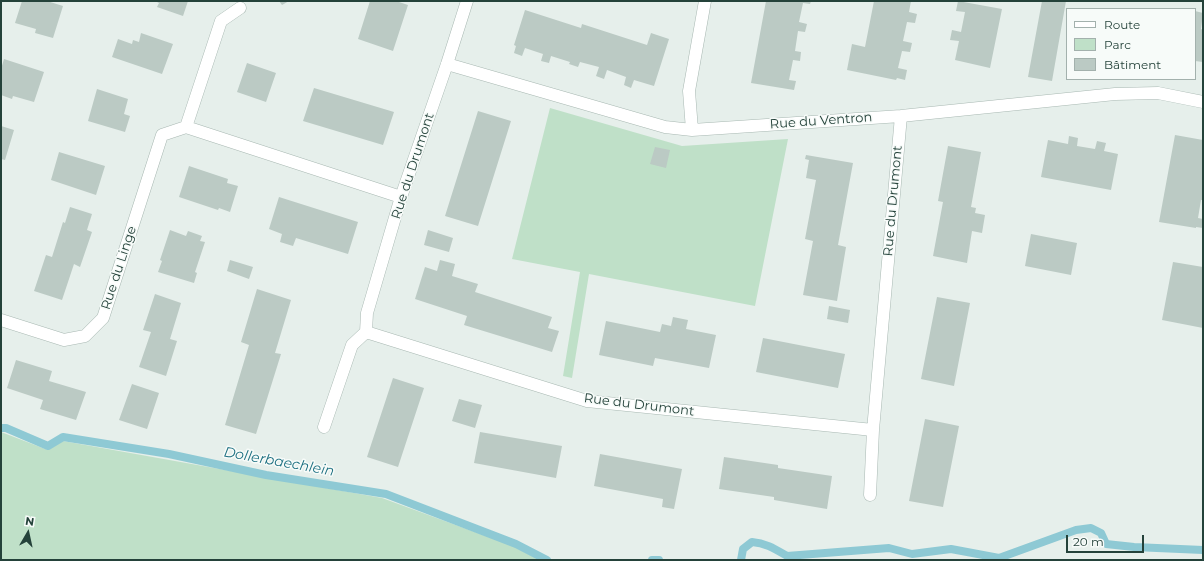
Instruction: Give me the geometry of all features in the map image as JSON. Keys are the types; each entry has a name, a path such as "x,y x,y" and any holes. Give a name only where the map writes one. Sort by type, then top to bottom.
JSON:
{"street":[{"name":"Rue du Drumont","path":"466,1 447,64 401,197 367,313 366,332 587,401 873,430"},
{"path":"692,130 689,91 705,1"},
{"path":"240,8 221,21 186,127 401,197"},
{"name":"Rue du Ventron","path":"447,64 665,127 692,130 901,116 1115,94 1158,93 1203,102"},
{"name":"Rue du Drumont","path":"870,495 873,430 901,116"},
{"name":"Rue du Linge","path":"1,320 64,340 85,336 103,318 162,135 186,127"},
{"path":"324,427 352,345 366,332"}],"green space":[{"path":"550,108 682,146 788,139 755,306 589,274 572,378 563,376 580,272 512,259"},
{"path":"1,432 48,450 63,441 382,498 513,546 539,560 1,560"}],"building":[{"path":"22,1 47,1 63,6 53,38 35,33 36,29 15,23"},
{"path":"155,1 188,1 183,16 157,7 159,3"},
{"path":"279,1 289,1 282,5"},
{"path":"370,1 396,1 408,5 393,51 358,39"},
{"path":"766,1 811,1 810,4 803,3 799,22 807,24 805,32 798,31 795,51 801,52 800,61 793,60 789,80 796,81 794,90 751,83"},
{"path":"874,1 911,1 909,12 917,14 915,23 907,22 903,41 912,43 910,52 902,51 898,68 907,70 905,80 897,78 896,80 847,70 852,44 865,47"},
{"path":"958,1 1002,9 990,68 955,60 959,41 950,40 952,30 961,32 965,12 956,11"},
{"path":"1042,1 1066,1 1052,81 1028,77"},
{"path":"525,10 581,28 582,24 647,45 651,33 669,39 654,86 634,80 631,88 624,85 626,77 607,70 604,79 596,76 599,67 580,62 578,67 569,64 570,62 551,56 549,63 541,61 543,54 525,48 522,56 514,53 516,46 514,45"},
{"path":"1196,11 1203,13 1201,29 1203,30 1203,62 1196,61"},
{"path":"141,33 173,44 162,74 112,57 118,39 132,44 133,40 139,42"},
{"path":"4,59 44,72 34,102 13,96 12,99 1,95 1,69"},
{"path":"247,63 276,73 266,102 237,92"},
{"path":"314,88 394,112 383,145 303,121"},
{"path":"97,89 128,99 124,114 130,116 125,132 88,121"},
{"path":"478,111 511,121 478,226 445,216"},
{"path":"1,126 14,130 5,160 1,159"},
{"path":"1175,135 1203,140 1203,200 1201,200 1198,218 1203,219 1203,228 1159,222"},
{"path":"1069,136 1078,138 1077,146 1095,149 1097,141 1106,143 1104,151 1118,154 1111,190 1041,177 1048,140 1068,144"},
{"path":"948,146 981,152 971,207 976,208 975,213 985,215 982,233 972,231 967,263 933,256 943,202 938,201"},
{"path":"655,147 670,150 666,168 650,164"},
{"path":"59,152 105,166 96,195 51,180"},
{"path":"806,155 853,163 838,245 846,247 837,301 803,295 813,241 805,239 816,180 806,178 809,160 805,159"},
{"path":"189,166 228,179 227,183 238,186 230,212 219,208 218,210 179,197"},
{"path":"279,197 358,222 348,254 296,238 293,246 280,242 282,234 269,229"},
{"path":"70,207 92,214 87,230 92,232 80,267 74,264 62,300 34,291 46,255 52,257 63,222 65,223"},
{"path":"170,230 186,236 188,231 202,236 200,241 205,242 195,272 197,273 194,283 158,272 162,261 160,260"},
{"path":"428,230 453,238 449,252 424,245"},
{"path":"1031,234 1077,243 1071,275 1025,266"},
{"path":"230,260 253,267 249,279 227,271"},
{"path":"440,260 455,264 452,276 478,284 475,292 552,317 548,328 559,331 552,352 464,325 467,316 415,299 425,267 437,271"},
{"path":"1173,262 1203,267 1203,328 1162,320"},
{"path":"257,289 291,300 275,353 281,354 256,434 225,425 249,345 241,342"},
{"path":"155,294 181,303 170,339 177,341 166,376 139,367 151,332 143,330"},
{"path":"937,297 970,303 954,386 921,379"},
{"path":"829,306 850,310 848,323 827,319"},
{"path":"673,317 688,320 686,329 716,335 709,368 655,358 653,366 599,355 606,321 660,332 662,324 671,326"},
{"path":"763,338 845,354 838,388 756,372"},
{"path":"16,360 52,371 49,381 86,392 76,420 40,409 43,400 7,388"},
{"path":"393,378 424,388 398,467 367,457"},
{"path":"132,384 159,393 147,429 119,420"},
{"path":"459,399 482,405 475,428 452,421"},
{"path":"925,419 959,426 943,507 909,501"},
{"path":"480,432 562,446 556,478 474,463"},
{"path":"600,454 682,469 674,509 662,507 663,499 594,486"},
{"path":"724,457 778,465 778,468 832,476 827,509 774,500 774,497 719,489"}],"waterway":[{"name":"Dollerbaechlein","path":"1,428 6,428 48,446 63,437 169,454 266,475 386,494 516,544 547,560"},
{"name":"Dollerbaechlein","path":"741,560 743,549 752,542 766,545 787,556 889,548 912,554 951,549 999,558 1076,530 1091,528 1101,533 1106,544 1134,547 1203,550"},
{"name":"Dollerbaechlein","path":"652,560 659,560"}]}
